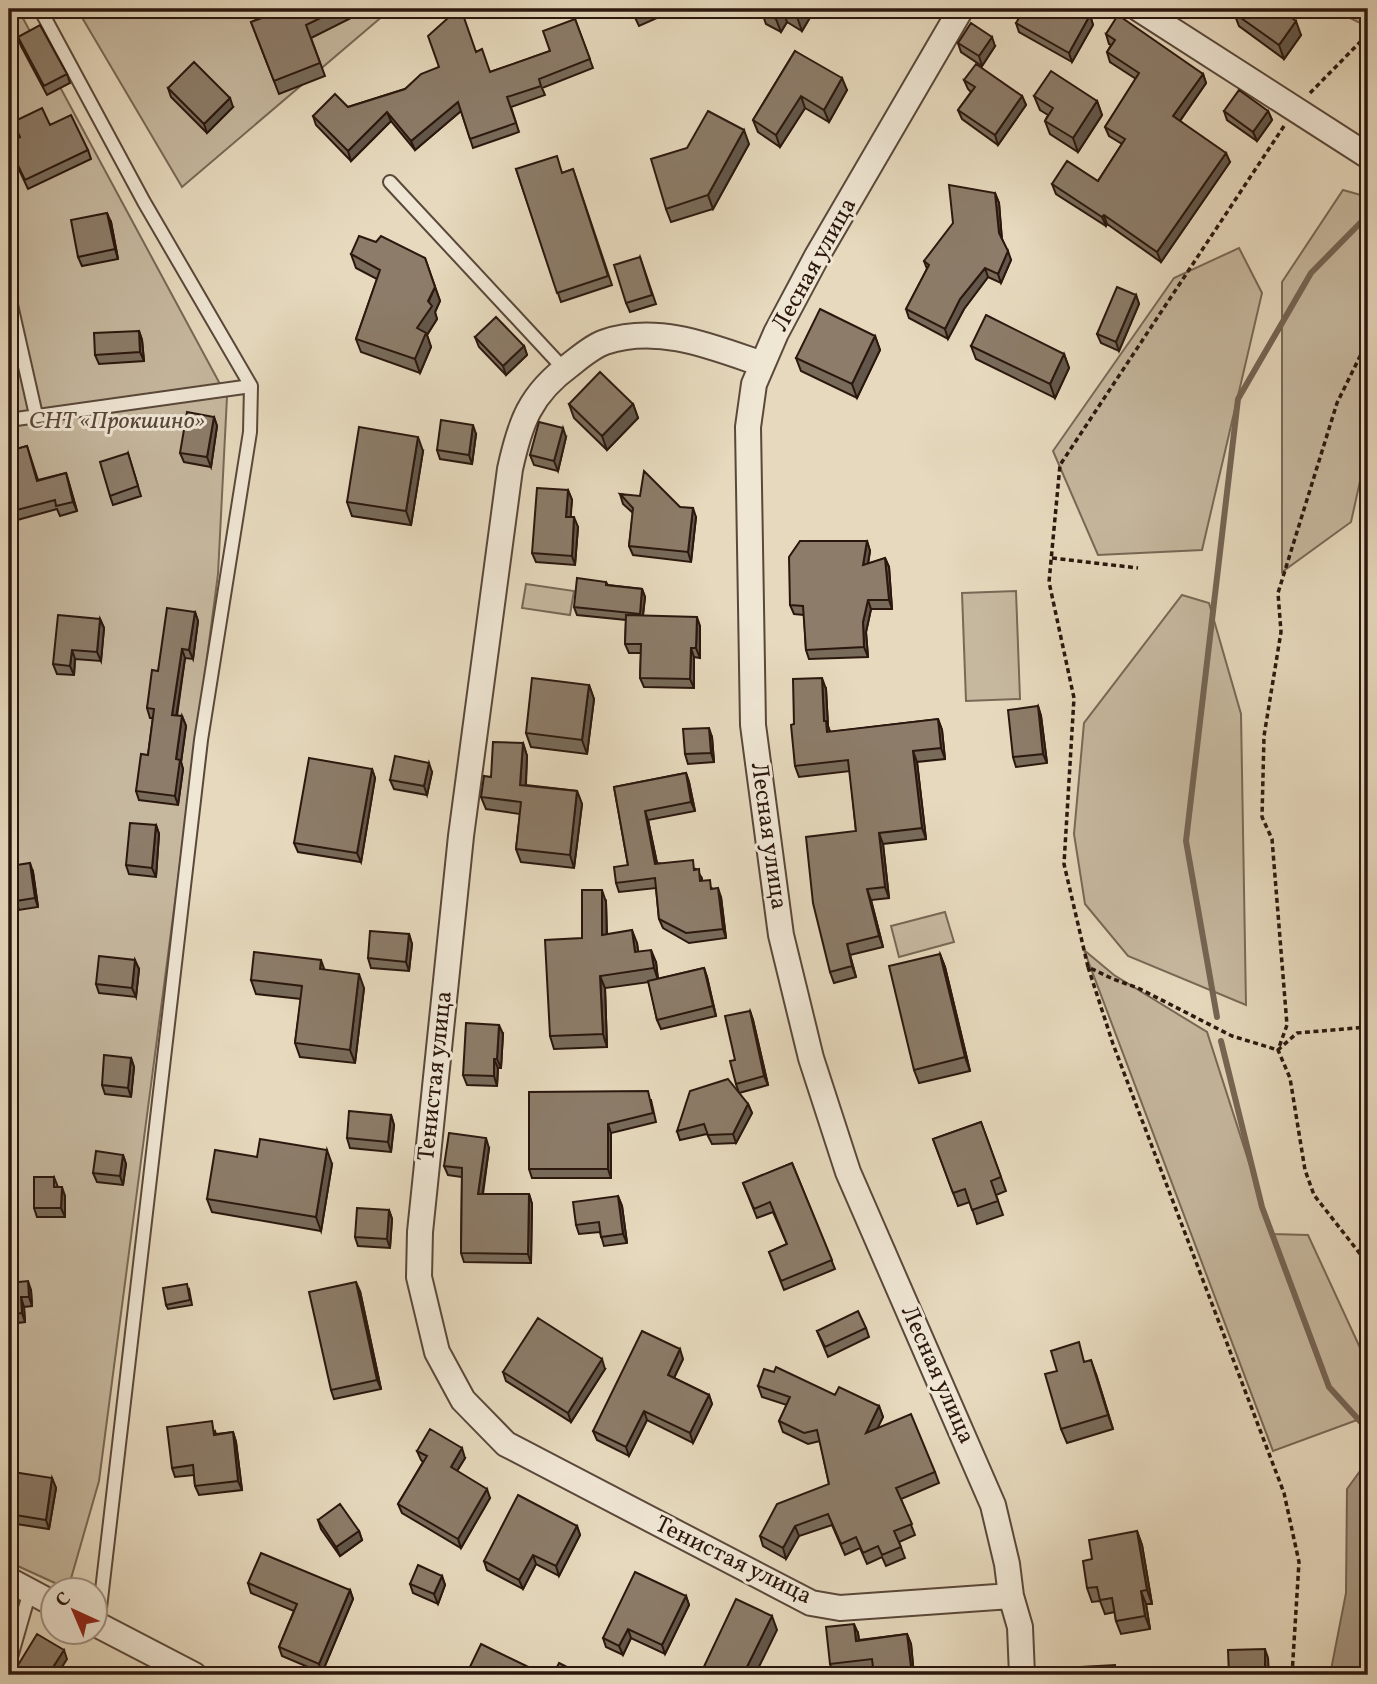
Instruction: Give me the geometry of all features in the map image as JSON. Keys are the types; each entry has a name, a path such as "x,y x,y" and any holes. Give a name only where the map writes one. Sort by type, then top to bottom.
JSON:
{"street":[{"name":"Лесная улица","path":"961,9 817,256 754,384 748,427 753,725 781,935 811,1058 848,1172 993,1504 1020,1627 1022,1675"},
{"path":"1139,9 1368,156"},
{"name":"Тенистая улица","path":"762,364 710,346 676,338 636,335 603,342 564,369 532,401 517,433 465,809 420,1233 419,1277 437,1352 463,1400 506,1444 811,1603 840,1608 1011,1595"},
{"path":"19,1586 38,1596"},
{"path":"108,1630 194,1675"}],"lane":[{"path":"40,9 144,202 251,386 250,432 199,754 102,1576"},
{"path":"390,182 564,369"},
{"path":"9,296 36,415"},
{"path":"9,420 251,386"},
{"path":"9,1664 19,1586"}],"path":[{"path":"1292,1675 1298,1562 1284,1493 1113,1044 1088,967 1064,864 1074,698 1049,582 1060,466 1295,108 1368,34"},
{"path":"1368,340 1337,403 1279,593 1282,632 1264,736 1262,817 1272,839 1287,1025 1278,1050 1290,1078 1306,1170 1314,1195 1368,1264"},
{"path":"1052,558 1138,568"},
{"path":"1088,967 1139,988 1232,1036 1278,1050"},
{"path":"1278,1050 1297,1033 1368,1027"}],"green space":[{"name":"СНТ «Прокшино»","path":"9,9 18,9 227,397 218,574 99,1481 72,1576 40,1576 9,1562"},
{"path":"77,9 391,9 182,187"},
{"path":"1332,9 1368,9 1368,27"},
{"path":"1343,190 1368,197 1368,445 1351,522 1282,572 1282,282"},
{"path":"1239,248 1262,293 1202,550 1098,555 1053,451 1174,278"},
{"path":"526,584 574,591 570,615 522,608"},
{"path":"1016,591 1020,699 966,701 962,593"},
{"path":"1182,595 1209,603 1241,714 1246,1005 1128,956 1085,904 1074,834 1084,723"},
{"path":"945,912 954,942 899,957 891,926"},
{"path":"1084,950 1114,975 1207,1032 1272,1234 1308,1235 1368,1365 1368,1416 1273,1451"}],"shaded area":[{"path":"1368,1460 1368,1675 1330,1675 1346,1593 1347,1489"}],"building":[{"path":"286,9 339,9 306,25 320,63 274,81 251,22"},
{"path":"461,9 476,52 482,49 490,72 550,51 543,31 575,19 590,59 539,79 541,86 507,97 516,123 470,139 458,102 411,141 387,112 348,151 313,116 335,94 348,107 405,89 421,74 439,67 428,36"},
{"path":"761,9 781,9 776,19"},
{"path":"782,9 802,9 797,17"},
{"path":"1024,9 1078,9 1090,15 1069,53 1016,23"},
{"path":"1236,9 1279,9 1296,21 1279,45 1234,13"},
{"path":"1118,15 1203,74 1173,116 1226,153 1157,252 1104,215 1102,217 1052,184 1067,161 1098,181 1125,139 1105,127 1139,73 1107,52 1115,40 1106,34"},
{"path":"971,23 992,37 979,56 958,43"},
{"path":"40,25 67,74 44,86 18,37"},
{"path":"795,51 842,78 824,110 801,96 776,135 753,120"},
{"path":"194,62 230,98 204,124 168,88"},
{"path":"976,64 1022,96 995,135 958,110 975,87 964,80"},
{"path":"1051,71 1097,101 1073,138 1045,121 1053,108 1034,96"},
{"path":"1239,90 1268,111 1253,132 1224,111"},
{"path":"42,108 50,125 71,115 88,150 25,180 9,147 9,143 20,137 13,122"},
{"path":"708,111 744,130 708,195 666,209 651,159 687,148"},
{"path":"557,156 562,173 573,169 608,276 557,293 516,169"},
{"path":"949,185 995,193 999,233 1008,251 998,274 985,268 960,299 945,329 906,309 929,265 924,261 953,223"},
{"path":"107,213 115,249 78,257 71,220"},
{"path":"359,236 376,242 381,236 425,258 435,287 428,301 432,306 417,328 426,333 415,359 356,339 380,270 351,254"},
{"path":"640,257 652,295 626,303 614,265"},
{"path":"1117,287 1136,295 1116,342 1097,334"},
{"path":"820,309 875,336 852,384 796,358"},
{"path":"986,315 1064,354 1050,384 971,346"},
{"path":"496,317 524,346 503,366 475,337"},
{"path":"139,331 140,352 95,355 94,333"},
{"path":"600,372 633,404 602,436 569,404"},
{"path":"187,412 214,417 207,457 180,453"},
{"path":"441,420 473,425 469,455 437,450"},
{"path":"539,422 563,428 554,461 530,455"},
{"path":"359,427 418,437 406,511 347,502"},
{"path":"27,446 37,481 66,473 73,502 56,506 55,500 9,512 9,451"},
{"path":"128,453 138,486 110,496 100,462"},
{"path":"644,471 680,507 693,508 688,552 629,546 633,508 620,494 640,496"},
{"path":"537,488 568,490 566,517 574,517 572,556 532,553"},
{"path":"800,541 867,541 863,565 885,558 889,600 868,600 863,622 864,647 806,650 803,606 790,605 789,557"},
{"path":"577,578 642,589 640,614 574,607"},
{"path":"167,608 195,612 189,650 182,649 172,715 182,716 176,759 180,760 175,796 136,791 141,754 148,755 154,709 147,708 152,670 158,671"},
{"path":"58,615 100,619 97,652 72,650 70,666 53,664"},
{"path":"626,615 697,617 696,648 691,648 690,679 640,678 641,644 625,644"},
{"path":"532,678 589,685 582,740 526,733"},
{"path":"822,678 827,732 938,719 941,748 913,751 922,828 879,833 885,887 867,889 879,936 847,944 852,966 830,972 813,903 806,837 856,831 848,760 795,766 791,725 794,724 793,679"},
{"path":"1038,706 1043,754 1013,757 1008,710"},
{"path":"709,728 711,753 685,754 683,729"},
{"path":"493,742 523,743 520,785 577,791 570,855 516,849 521,802 481,797 484,776 491,777"},
{"path":"395,756 429,763 424,786 390,780"},
{"path":"309,758 372,769 357,853 294,843"},
{"path":"686,773 691,802 645,811 655,864 693,860 694,870 699,869 700,881 710,880 711,889 718,888 723,929 686,933 659,919 655,878 616,883 614,867 628,865 614,787"},
{"path":"130,823 156,825 152,868 126,865"},
{"path":"30,863 35,898 16,901 10,866"},
{"path":"582,890 602,890 602,935 632,930 635,952 651,950 654,968 600,976 603,1034 550,1036 545,940 582,938"},
{"path":"370,931 409,934 406,962 368,958"},
{"path":"254,952 321,960 320,969 359,974 350,1050 295,1043 302,986 251,980"},
{"path":"940,954 965,1057 914,1070 889,966"},
{"path":"99,956 135,960 132,988 96,984"},
{"path":"704,968 713,1006 657,1020 648,981"},
{"path":"750,1011 764,1076 736,1084 730,1061 735,1060 725,1016"},
{"path":"466,1023 499,1025 494,1076 463,1075"},
{"path":"104,1055 131,1058 128,1088 102,1085"},
{"path":"728,1079 748,1104 733,1134 708,1135 704,1124 677,1131 690,1091"},
{"path":"648,1091 653,1113 608,1124 608,1169 529,1169 529,1092"},
{"path":"349,1111 391,1115 388,1142 347,1138"},
{"path":"981,1122 1001,1177 991,1181 998,1201 972,1210 965,1189 953,1193 933,1139"},
{"path":"449,1133 486,1138 478,1194 529,1194 528,1254 461,1253 462,1168 444,1166"},
{"path":"260,1139 327,1150 316,1217 207,1199 215,1150 257,1157"},
{"path":"96,1151 123,1155 120,1176 93,1173"},
{"path":"792,1163 832,1260 781,1281 769,1252 787,1244 770,1202 754,1209 743,1183"},
{"path":"34,1177 54,1177 54,1187 62,1187 61,1208 34,1208"},
{"path":"618,1196 623,1234 601,1237 599,1222 576,1225 573,1202"},
{"path":"357,1208 389,1210 387,1239 355,1237"},
{"path":"28,1281 29,1297 21,1297 22,1313 9,1314 9,1283"},
{"path":"356,1282 377,1380 331,1390 309,1292"},
{"path":"187,1284 190,1300 166,1305 163,1288"},
{"path":"858,1311 866,1328 825,1347 817,1331"},
{"path":"538,1318 602,1359 568,1413 503,1372"},
{"path":"642,1331 680,1349 668,1375 709,1395 690,1433 644,1411 626,1447 593,1431"},
{"path":"1079,1342 1084,1362 1091,1360 1108,1415 1061,1429 1045,1374 1057,1371 1051,1351"},
{"path":"776,1367 835,1395 839,1387 879,1406 866,1433 911,1414 935,1472 896,1488 912,1524 894,1531 901,1547 882,1555 878,1546 863,1553 856,1537 841,1544 828,1514 795,1526 783,1548 760,1536 777,1504 829,1484 817,1430 804,1433 779,1421 790,1397 758,1386 764,1369 774,1372"},
{"path":"212,1421 214,1435 233,1432 238,1481 195,1486 193,1465 172,1468 167,1427"},
{"path":"430,1429 462,1448 451,1467 487,1489 458,1539 398,1504 427,1456 417,1451"},
{"path":"13,1472 52,1478 46,1520 9,1514"},
{"path":"518,1495 577,1526 556,1566 533,1555 519,1580 484,1561"},
{"path":"340,1504 359,1531 336,1547 318,1520"},
{"path":"1137,1531 1147,1590 1141,1591 1145,1616 1116,1621 1112,1598 1100,1600 1097,1587 1087,1588 1083,1561 1092,1559 1089,1540"},
{"path":"261,1553 350,1590 319,1664 279,1647 297,1604 248,1583"},
{"path":"418,1565 442,1576 434,1594 410,1584"},
{"path":"635,1572 686,1596 662,1645 628,1629 619,1646 603,1638"},
{"path":"736,1599 772,1616 743,1675 700,1675"},
{"path":"854,1624 856,1641 907,1634 912,1675 874,1675 872,1659 830,1664 826,1627"},
{"path":"37,1634 38,1646 57,1646 64,1650 48,1675 12,1675"},
{"path":"481,1644 545,1675 466,1675"},
{"path":"1265,1649 1265,1675 1229,1675 1228,1650"},
{"path":"559,1663 581,1674 553,1675"},
{"path":"1115,1665 1115,1675 1064,1675 1063,1668"}],"waterway":[{"path":"1217,1017 1186,841 1238,399 1311,273 1368,215"},
{"path":"1221,1041 1262,1207 1329,1387 1368,1430"}]}
